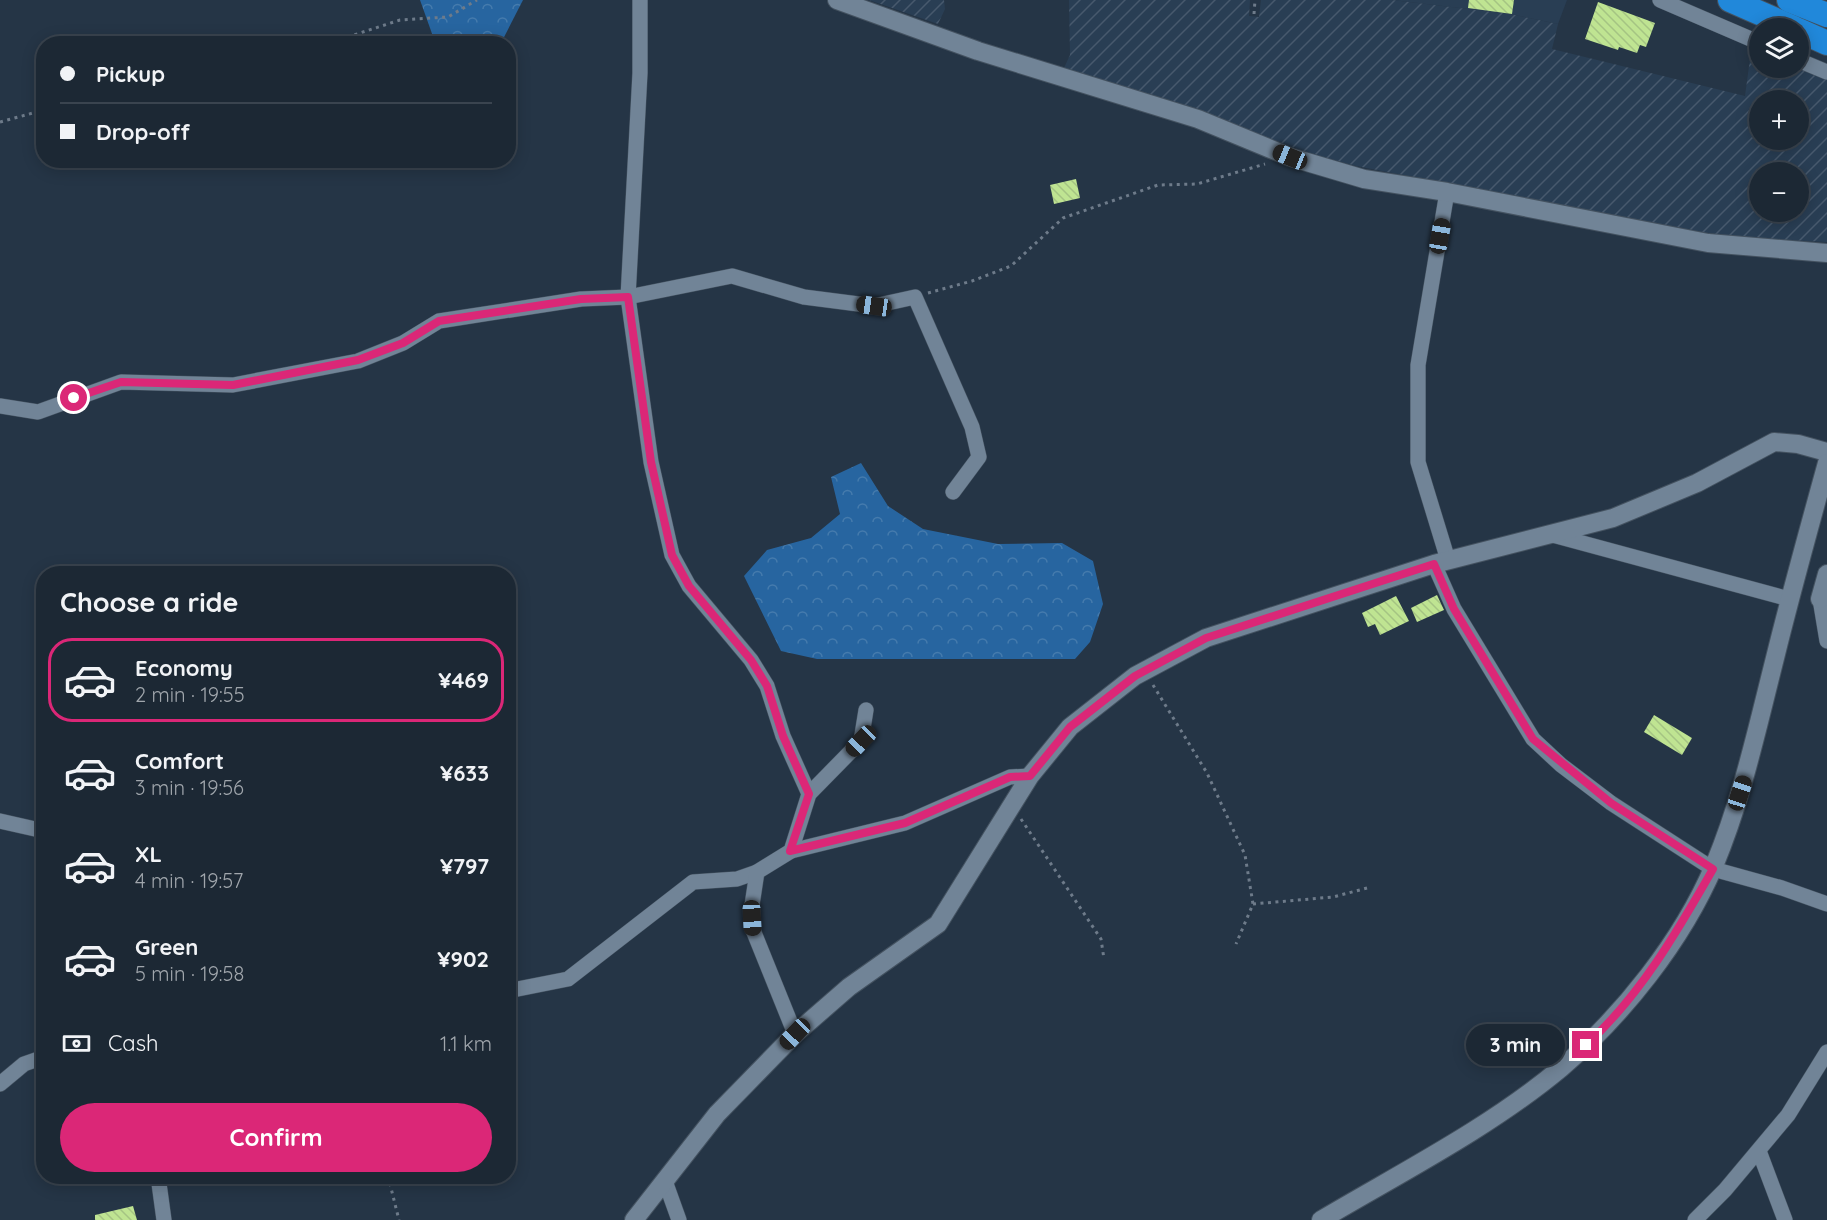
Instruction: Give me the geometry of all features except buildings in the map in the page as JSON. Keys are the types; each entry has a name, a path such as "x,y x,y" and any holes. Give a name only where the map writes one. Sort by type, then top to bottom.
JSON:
{"highway":[{"path":"1730,0 1749,20"},
{"path":"1790,0 1827,15"},
{"path":"1809,35 1827,43"}],"street":[{"path":"640,0 640,73 628,297 651,462 672,555 689,586 751,660 767,686 783,736 809,794"},
{"path":"837,0 978,51 1198,119 1290,157 1364,179 1448,192 1708,243 1827,253"},
{"path":"1660,0 1749,29"},
{"path":"1809,65 1827,72"},
{"path":"1448,192 1418,365 1418,462 1454,609 1533,739 1611,803 1713,869 1782,888 1827,904"},
{"path":"0,406 38,412 121,382 233,385 358,360 403,343 439,321 581,299 628,297 732,276 804,297 874,306 915,297 972,427 979,457 954,492"},
{"path":"634,1220 717,1114 795,1034 849,987 938,924 1030,776 1070,727 1144,671 1206,638 1441,562 1613,518 1697,483 1774,442 1798,444 1827,452"},
{"path":"1322,1220 1522,1098 1590,1041 1662,956 1713,869 1746,776 1789,599 1827,463"},
{"path":"1549,534 1789,599"},
{"path":"1827,574 1823,600 1827,641"},
{"path":"790,851 809,794 861,741 866,710"},
{"path":"516,989 568,979 693,882 737,879 757,872 790,851 905,823 1010,777 1030,776"},
{"path":"0,821 36,829"},
{"path":"757,872 752,905 753,930 795,1034"},
{"path":"1695,1220 1759,1151 1788,1115 1827,1052"},
{"path":"0,1084 24,1064 36,1060"},
{"path":"1759,1151 1785,1220"},
{"path":"665,1181 679,1220"},
{"path":"159,1184 164,1220"}],"path":[{"path":"351,36 400,20 448,17 477,0"},
{"path":"1254,14 1255,0"},
{"path":"0,122 36,112"},
{"path":"915,297 972,281 1011,266 1063,218 1158,185 1197,184 1290,157"},
{"path":"1144,671 1211,783 1245,855 1253,904 1236,944"},
{"path":"1012,804 1101,939 1104,959"},
{"path":"1253,904 1333,897 1371,887"},
{"path":"390,1184 399,1220"}],"shaded area":[{"path":"869,0 944,0 945,9 938,24"},
{"path":"1069,0 1250,0 1249,16 1259,17 1261,0 1392,0 1510,14 1558,24 1552,49 1745,96 1749,66 1749,78 1809,78 1809,71 1827,77 1827,242 1729,237 1356,166 1300,151 1064,68 1070,55"},
{"path":"1392,0 1567,0 1558,24 1510,14"}],"green space":[{"path":"420,0 523,0 505,36 433,36"},
{"path":"861,463 888,506 923,529 998,544 1062,543 1093,561 1103,604 1090,642 1075,659 817,659 781,651 744,576 767,550 811,538 840,514 831,477"}],"route":[{"path":"74,398 121,382 233,385 358,360 403,343 439,321 581,299 628,297 651,462 672,555 689,586 751,660 767,686 783,736 809,794 790,851 905,823 1010,777 1030,776 1070,727 1135,676 1206,638 1434,564 1454,609 1533,739 1611,803 1713,869 1662,956 1610,1021 1586,1045"}]}
